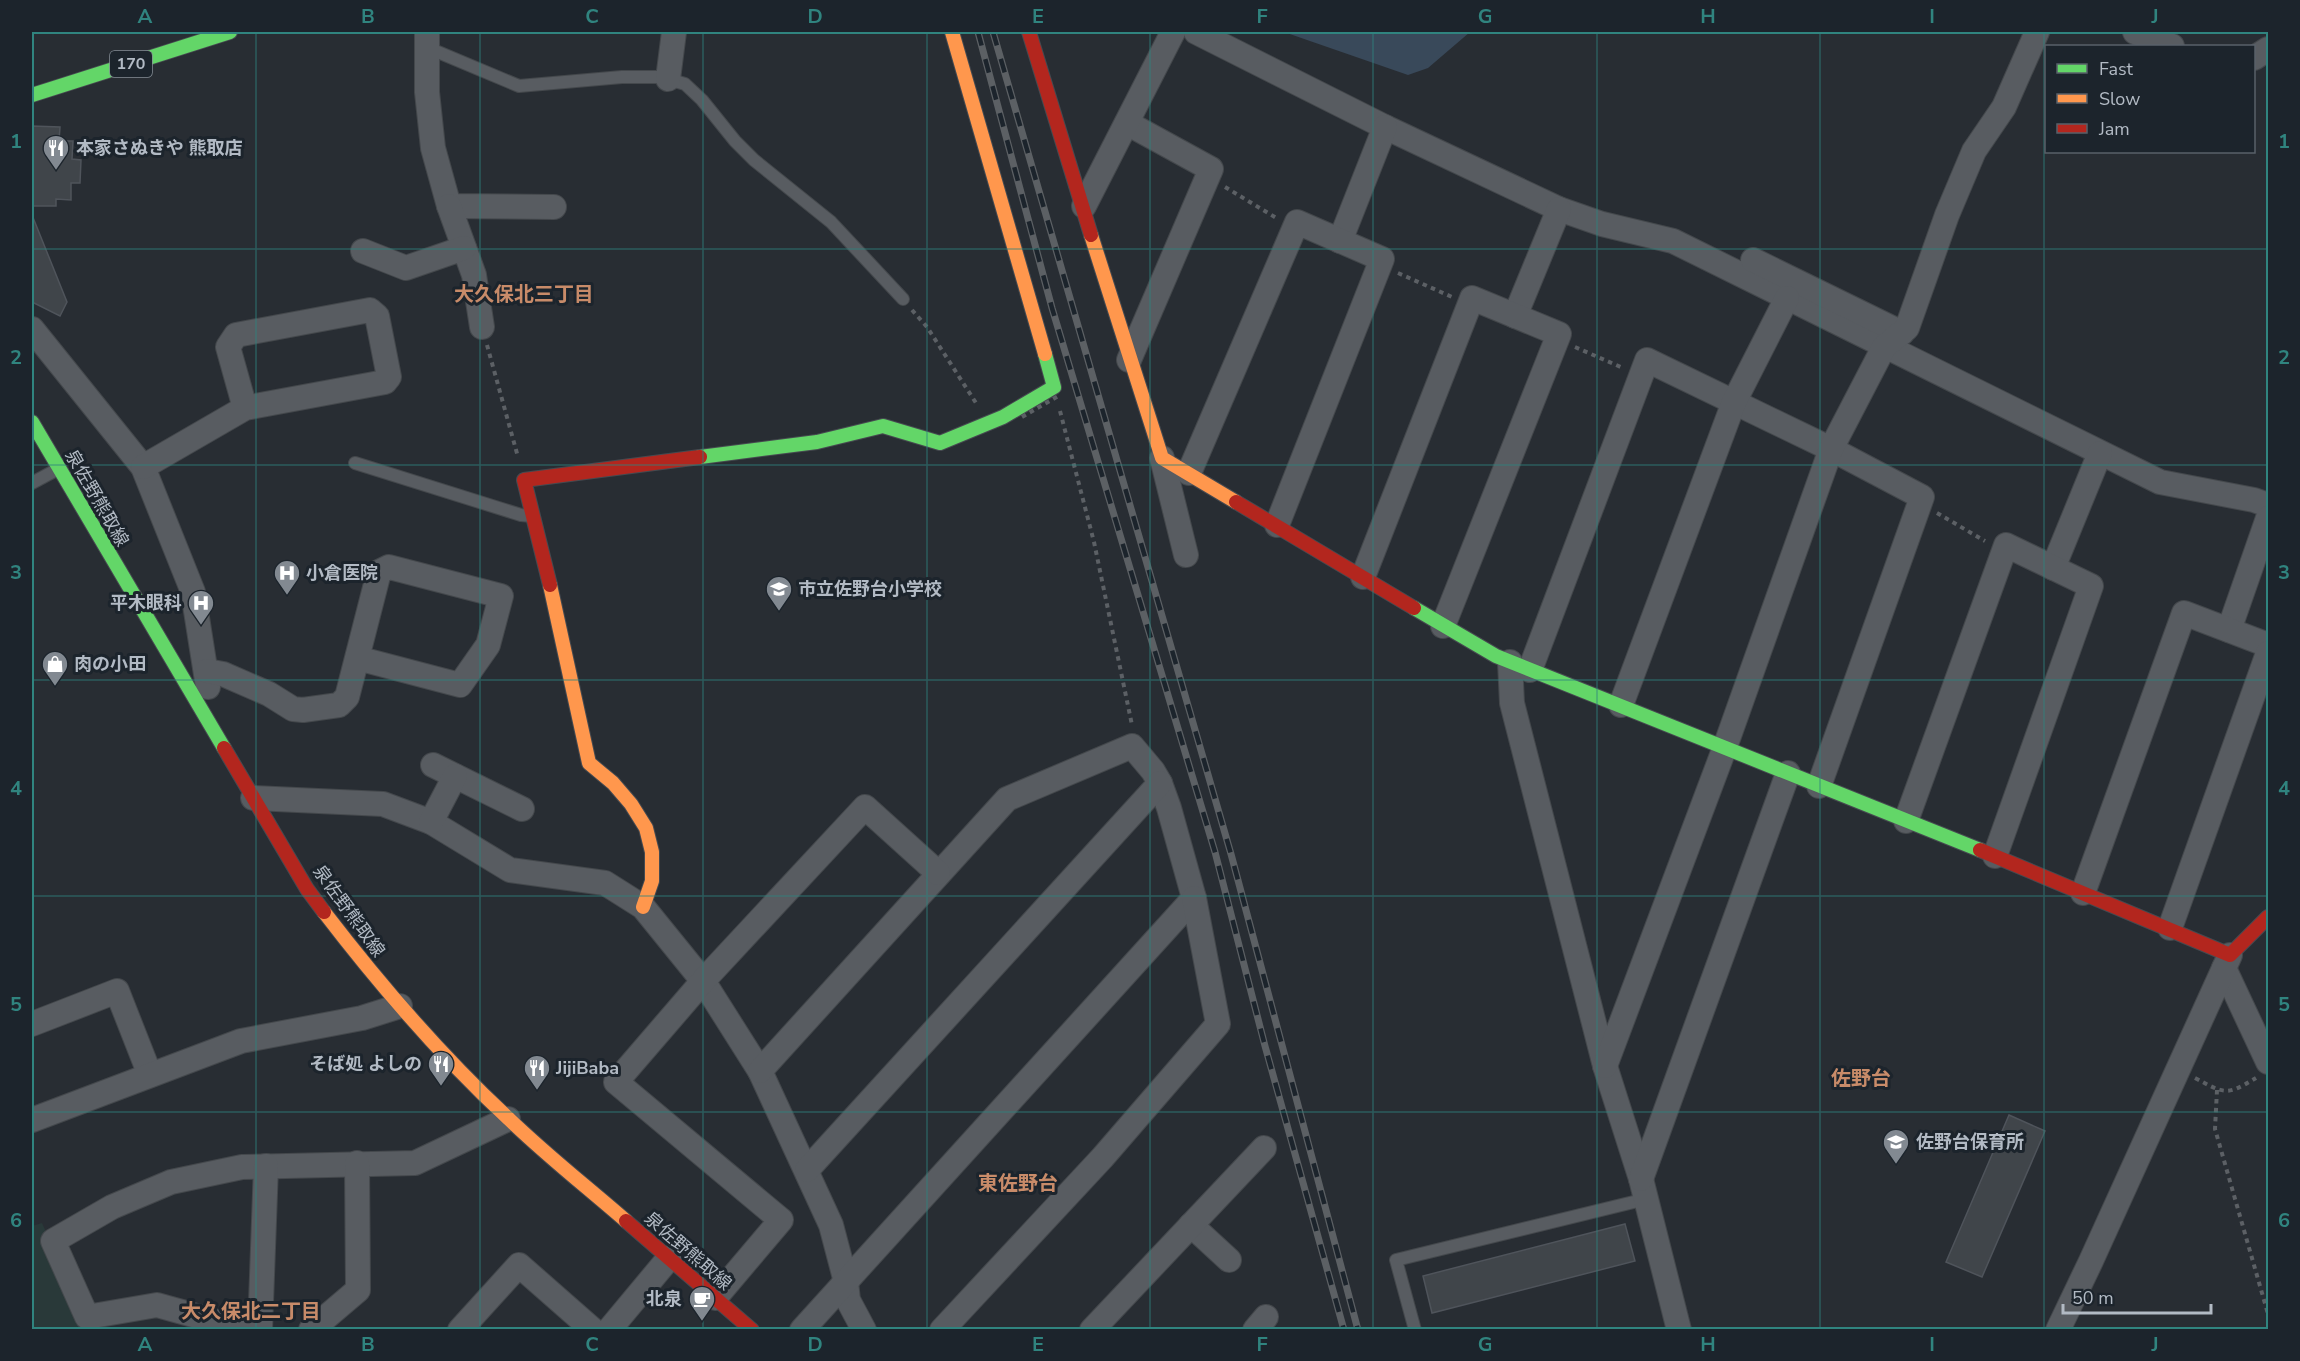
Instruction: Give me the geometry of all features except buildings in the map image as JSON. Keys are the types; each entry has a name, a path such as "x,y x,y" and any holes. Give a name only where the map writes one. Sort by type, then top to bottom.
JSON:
{"main road":[{"name":"170","path":"32,95 230,32"},
{"path":"643,906 652,881 652,852 646,828 631,804 613,783 589,763 562,632 524,480 817,442 883,426 940,443 1057,393 952,32"},
{"path":"1029,32 1129,360 1162,458 1481,649 2170,928 2227,961 2268,917"},
{"name":"泉佐野熊取線","path":"32,422 308,889 364,964 400,1006 508,1119 752,1329"}],"street":[{"path":"668,79 674,32"},
{"path":"1084,207 1173,32"},
{"path":"1196,32 1385,127 1559,209 1602,224 1673,241 1787,298 1893,340"},
{"path":"1605,1066 1725,747 1831,449 1893,340 1907,328 1947,215 1974,151 2004,107 2037,32"},
{"path":"2135,32 2169,45"},
{"path":"426,39 427,92 433,148 449,206 474,275 482,327"},
{"path":"2255,57 2268,49"},
{"path":"1127,123 1211,169 1129,360"},
{"path":"1340,241 1385,127"},
{"path":"449,206 554,207"},
{"path":"1515,316 1559,209"},
{"path":"1189,473 1297,222 1382,259 1277,525"},
{"path":"363,251 406,268 464,248"},
{"path":"1753,260 1893,340 2100,453 2160,482 2254,500 2268,505"},
{"path":"1363,577 1472,298 1559,334 1443,626"},
{"path":"1621,705 1734,402 1787,298"},
{"path":"143,467 245,408 385,382 389,377 377,316 370,309 236,335 228,347 245,408"},
{"path":"32,329 143,467 193,592 207,671 209,696 202,712"},
{"path":"1679,1329 1643,1189 1605,1066 1512,703 1520,666 1647,360 1922,496 1819,786"},
{"path":"2053,568 2100,453"},
{"path":"1162,458 1186,555"},
{"path":"2229,630 2268,518"},
{"path":"1906,821 2006,545 2091,586 1995,856"},
{"path":"207,671 223,674 269,694 293,709 303,710 339,705 347,697 379,572 389,567 501,596 488,645 460,685 357,658"},
{"path":"2083,893 2184,613 2268,645"},
{"path":"2170,928 2268,653"},
{"path":"760,1071 1006,799 1132,746 1154,771 1170,808 1194,898 1218,1024 1102,1157 942,1329"},
{"path":"433,765 522,808"},
{"path":"1643,1189 1788,773"},
{"path":"431,822 455,776"},
{"path":"807,1170 1160,783"},
{"path":"253,798 382,804 431,822 510,870 605,883 643,906 703,981 760,1071 831,1225 846,1281 848,1300 864,1329"},
{"path":"715,1298 781,1220 616,1082 703,981 865,807 938,873"},
{"path":"802,1329 1194,898"},
{"path":"2058,1329 2096,1251 2227,961"},
{"path":"2227,961 2264,1069"},
{"path":"32,1024 117,991 150,1075"},
{"path":"32,1120 241,1041 362,1018 400,1006"},
{"path":"247,1329 157,1305 87,1317 52,1241 112,1207 171,1182 242,1167 415,1163 508,1119"},
{"path":"1092,1329 1264,1148"},
{"path":"311,1329 358,1290 357,1163"},
{"path":"260,1329 266,1166"},
{"path":"1191,1225 1229,1260"},
{"path":"609,1329 669,1258"},
{"path":"460,1329 519,1265 593,1329"}],"lane":[{"path":"426,39 519,86 622,77 661,77 685,84 702,100 735,141 754,160 831,222 903,299"},
{"path":"355,463 521,515 533,516"},
{"path":"32,483 59,469"},
{"path":"1415,1329 1395,1260 1643,1189"}],"path":[{"path":"1208,177 1294,229"},
{"path":"1379,265 1469,304"},
{"path":"903,299 927,327 989,423"},
{"path":"482,327 524,480"},
{"path":"1557,339 1640,376"},
{"path":"1022,417 1057,393"},
{"path":"1059,409 1094,542 1134,735 1132,746"},
{"path":"1920,503 2004,552"},
{"path":"2179,1069 2217,1090 2234,1091 2264,1069"},
{"path":"2217,1090 2216,1129 2268,1314"}],"shaded area":[{"path":"42,1223 89,1329 32,1329 32,1226"}],"water":[{"path":"1284,32 1470,32 1428,68 1408,75"}],"railway":[{"path":"978,32 1052,308 1215,852 1265,1046 1344,1330"},
{"path":"993,32 1231,854 1358,1330"}],"traffic: fast":[{"path":"32,95 230,32"},
{"path":"700,457 817,442 883,426 940,443 1003,417 1054,387 1045,354"},
{"path":"32,422 224,748"},
{"path":"1414,608 1496,656 1980,850"}],"traffic: slow":[{"path":"952,32 1045,354"},
{"path":"1091,235 1162,458 1236,502"},
{"path":"550,585 589,763 613,783 631,804 646,828 652,852 652,881 643,907"},
{"path":"324,912 389,993 459,1070 537,1145 626,1221"}],"traffic: jam":[{"path":"1029,32 1091,235"},
{"path":"550,585 524,480 700,457"},
{"path":"1236,502 1414,608"},
{"path":"224,748 307,889 324,912"},
{"path":"1980,850 2230,955 2268,917"},
{"path":"626,1221 752,1330"}],"place":[{"name":"本家さぬきや 熊取店","path":"56,171"},
{"name":"小倉医院","path":"287,596"},
{"name":"市立佐野台小学校","path":"779,612"},
{"name":"平木眼科","path":"201,626"},
{"name":"肉の小田","path":"55,687"},
{"name":"そば処 よしの","path":"441,1087"},
{"name":"JijiBaba","path":"537,1091"},
{"name":"佐野台保育所","path":"1896,1165"},
{"name":"北泉","path":"702,1322"}],"district":[{"name":"大久保北三丁目","path":"524,294"},
{"name":"佐野台","path":"1861,1078"},
{"name":"東佐野台","path":"1018,1183"},
{"name":"大久保北二丁目","path":"251,1311"}]}
